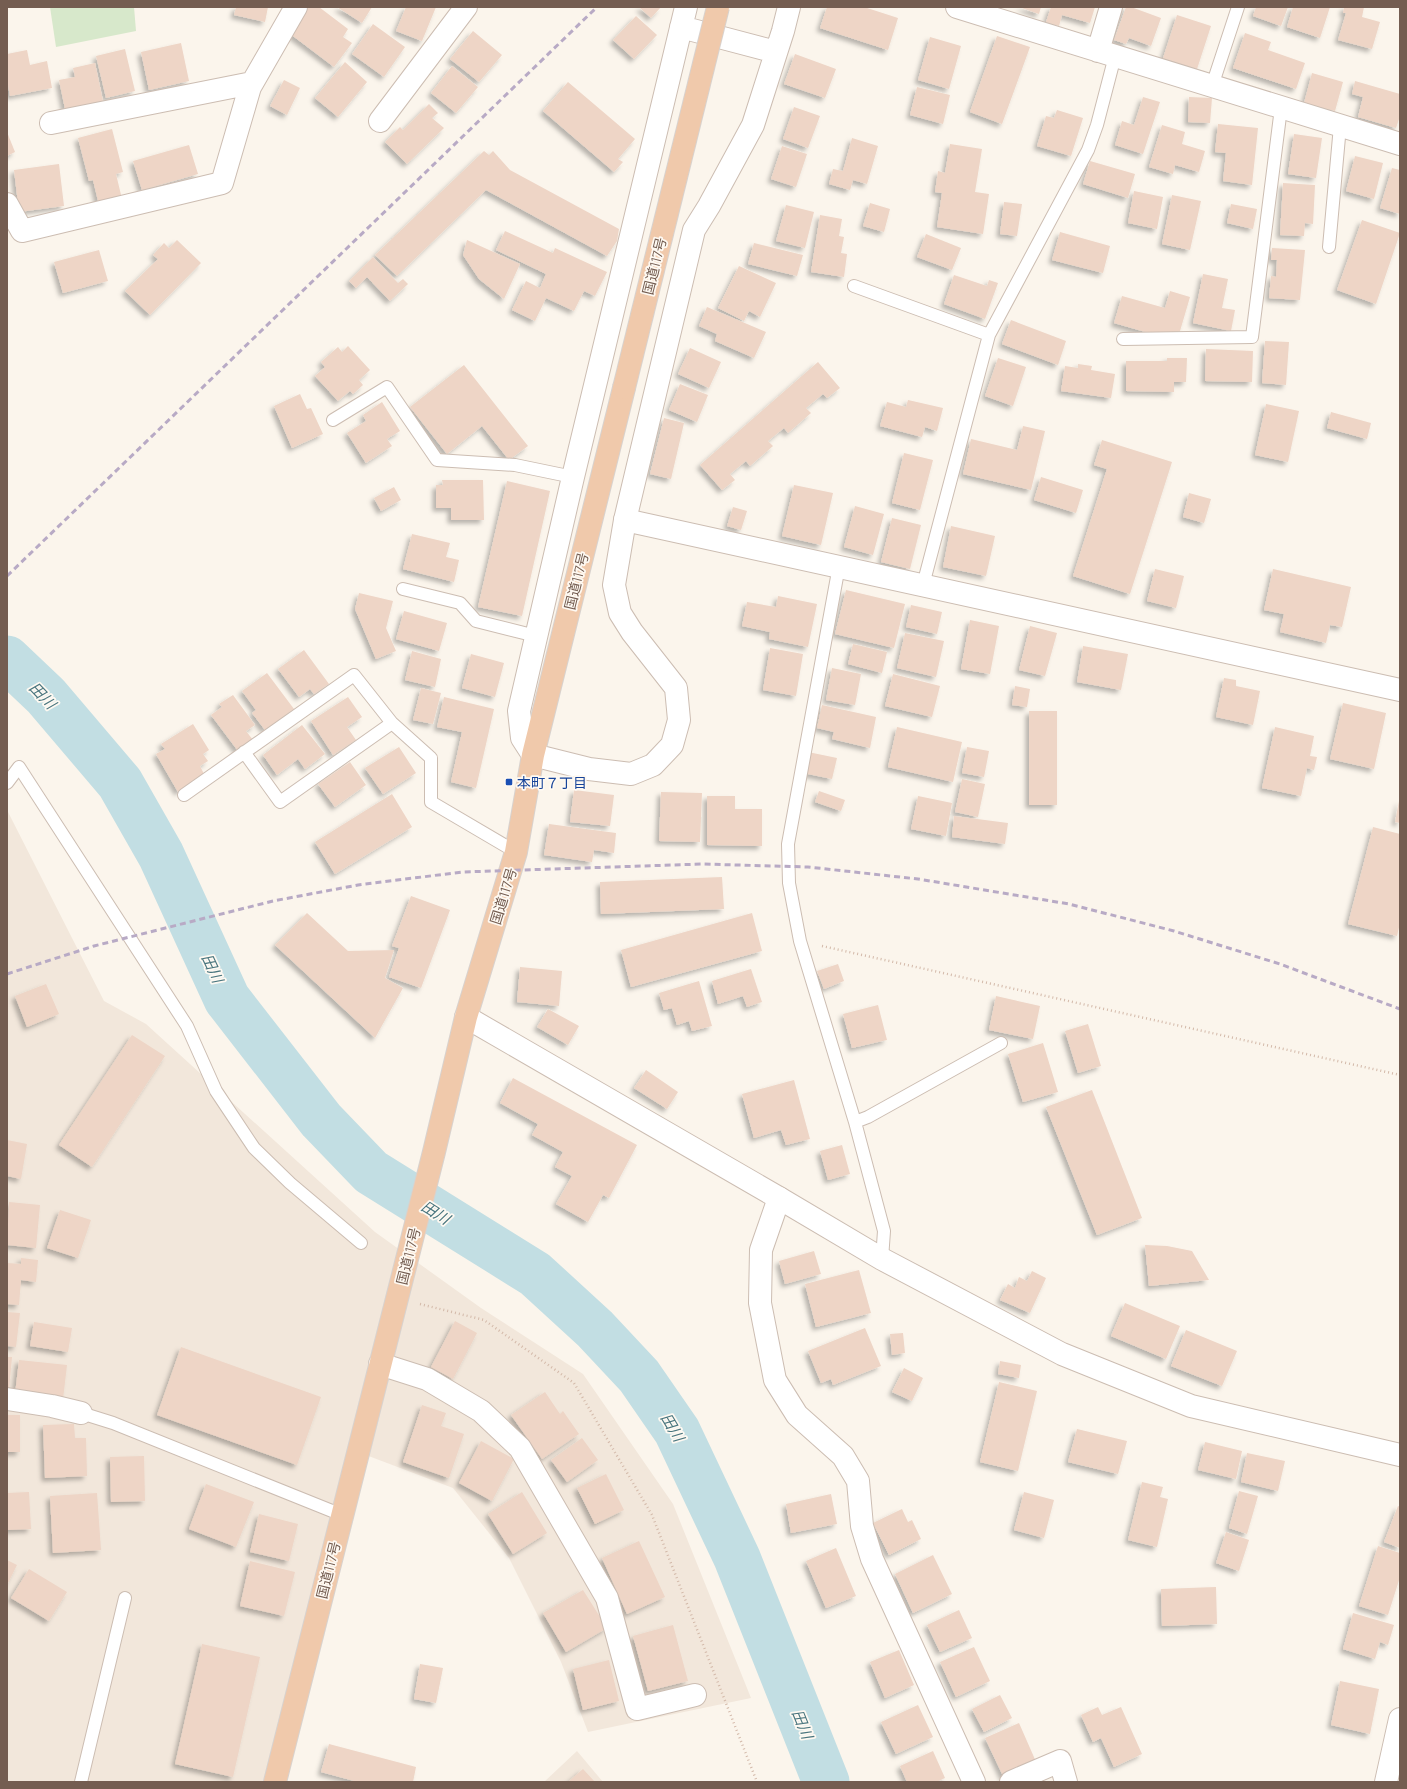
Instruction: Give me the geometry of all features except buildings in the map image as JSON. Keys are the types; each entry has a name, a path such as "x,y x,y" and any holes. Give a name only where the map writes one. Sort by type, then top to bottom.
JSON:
{"highway":[{"name":"国道117号","path":"275,1782 434,1152 466,1016 516,852 533,755 718,7"}],"street":[{"path":"7,204 22,231 222,183 252,83 296,7"},
{"path":"380,121 466,7"},
{"path":"776,52 683,17 573,476 519,710 522,738 533,755 589,769 630,774 653,765 672,745 679,720 676,688 632,632 620,613 614,585 625,520 694,230 709,206 753,124 776,52 789,7"},
{"path":"957,7 1400,144"},
{"path":"1106,53 1111,7"},
{"path":"51,123 252,83"},
{"path":"625,520 1400,690"},
{"path":"466,1016 882,1259 1062,1354 1191,1406 1400,1455"},
{"path":"779,1198 761,1250 760,1303 775,1380 797,1415 842,1456 858,1481 862,1526 872,1559 974,1782"},
{"path":"380,1364 427,1378 482,1411 520,1448 607,1598 638,1709 695,1695"},
{"path":"7,1399 52,1406 82,1413"},
{"path":"1386,1782 1400,1719"},
{"path":"1011,1782 1060,1760 1066,1782"}],"lane":[{"path":"1212,86 1238,7"},
{"path":"923,585 989,335 1088,150 1097,125 1106,53"},
{"path":"1123,339 1252,337 1281,108"},
{"path":"1329,247 1340,126"},
{"path":"854,286 989,335"},
{"path":"333,420 387,387 437,460 515,465 573,476"},
{"path":"839,566 788,844 789,883 800,941 855,1122 884,1230 882,1259"},
{"path":"403,589 460,603 476,621 536,636"},
{"path":"184,795 354,675 392,723 431,758 431,802 516,852"},
{"path":"244,752 280,802 392,723"},
{"path":"7,783 19,767 187,1026 216,1091 254,1148 290,1183 361,1243"},
{"path":"855,1122 868,1117 1001,1043"},
{"path":"82,1413 120,1426 342,1515"},
{"path":"80,1782 125,1598"}],"path":[{"path":"800,941 1400,1076"},
{"path":"397,1297 484,1320 574,1383 652,1515 757,1782"}],"shaded area":[{"path":"7,810 104,1001 146,1024 375,1232 481,1308 583,1374 673,1504 751,1698 588,1732 561,1662 509,1558 453,1488 358,1452 275,1782 7,1782"},
{"path":"577,1751 603,1782 544,1782"}],"green space":[{"path":"50,7 134,7 136,31 56,47"}],"waterway":[{"name":"田川","path":"7,659 46,696 120,783 161,855 227,999 321,1120 371,1172 535,1274 595,1329 639,1376 677,1431 737,1558 826,1782"}],"railway":[{"path":"7,576 597,7"},
{"path":"7,974 94,946 273,901 358,885 462,872 702,864 808,867 918,879 1069,904 1174,931 1280,964 1400,1009"}],"place":[{"name":"本町７丁目","path":"509,782"}]}
